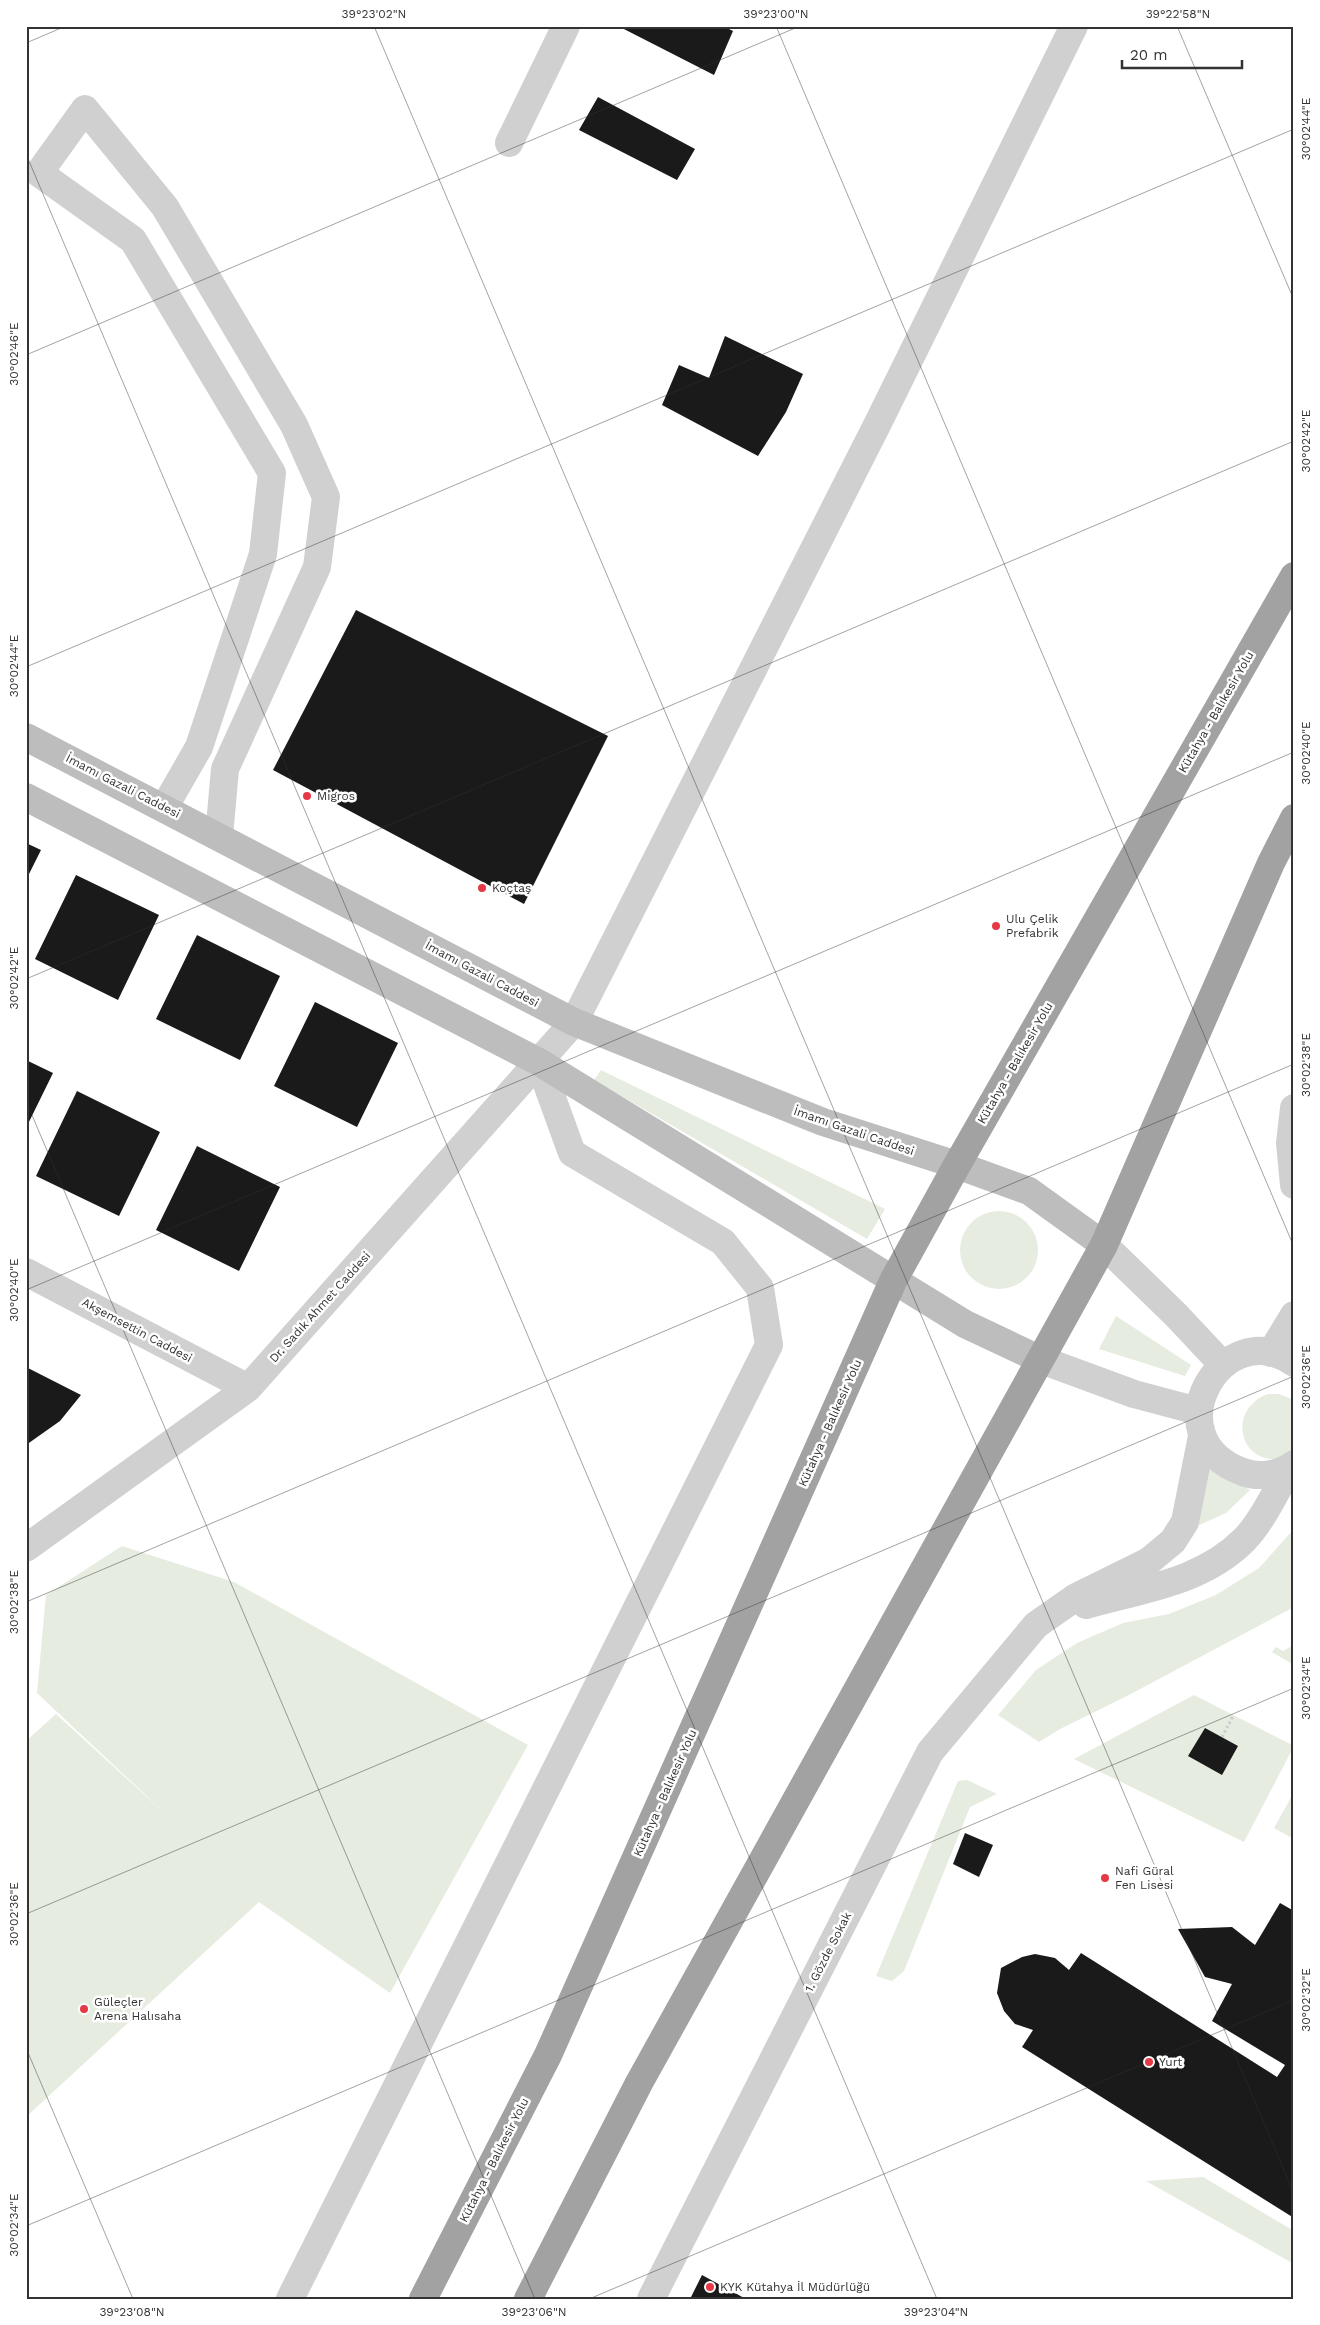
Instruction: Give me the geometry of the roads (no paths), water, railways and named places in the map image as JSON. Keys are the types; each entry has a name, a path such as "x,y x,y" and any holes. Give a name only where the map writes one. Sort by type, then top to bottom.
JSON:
{"highway":[{"name":"Kütahya - Balıkesir Yolu","path":"423,2299 548,2055 893,1281 957,1165 1294,576"},
{"path":"528,2299 638,2083 1104,1245 1271,863 1294,818"}],"main road":[{"name":"İmamı Gazali Caddesi","path":"26,737 574,1022 823,1122 957,1165 1029,1191 1104,1245"},
{"path":"26,797 539,1062 965,1324 1039,1359"}],"street":[{"path":"509,143 566,26"},
{"name":"Dr. Sadık Ahmet Caddesi","path":"26,1548 248,1388 574,1022 878,423 1074,26"},
{"path":"164,808 199,747 263,554 272,474 132,240 39,172 85,109 165,207 294,425 326,497 317,567 225,769 219,836"},
{"path":"290,2299 769,1345 760,1288 723,1242 572,1153 539,1062"},
{"path":"1294,1108 1290,1143 1294,1185"},
{"path":"1104,1245 1176,1315 1222,1364"},
{"name":"Akşemsettin Caddesi","path":"26,1272 248,1388"},
{"path":"1036,1626 1076,1597 1149,1561 1173,1541 1185,1522 1200,1424 1202,1394 1206,1386 1222,1364 1237,1356 1254,1352 1287,1358 1294,1315"},
{"path":"1039,1359 1134,1394 1200,1424 1213,1454 1229,1467 1236,1470 1249,1474 1269,1475 1291,1466"},
{"path":"1036,1626 1083,1605 1160,1587 1182,1579 1222,1557 1244,1539 1271,1500 1291,1466"},
{"name":"1. Gözde Sokak","path":"651,2299 930,1752 1036,1626"}],"place":[{"name":"Migros","path":"307,796"},
{"name":"Koçtaş","path":"482,888"},
{"name":"Ulu Çelik Prefabrik","path":"996,926"},
{"name":"Nafi Güral Fen Lisesi","path":"1105,1878"},
{"name":"Güleçler Arena Halısaha","path":"84,2009"},
{"name":"Yurt","path":"1149,2062"},
{"name":"KYK Kütahya İl Müdürlüğü","path":"710,2287"}]}
